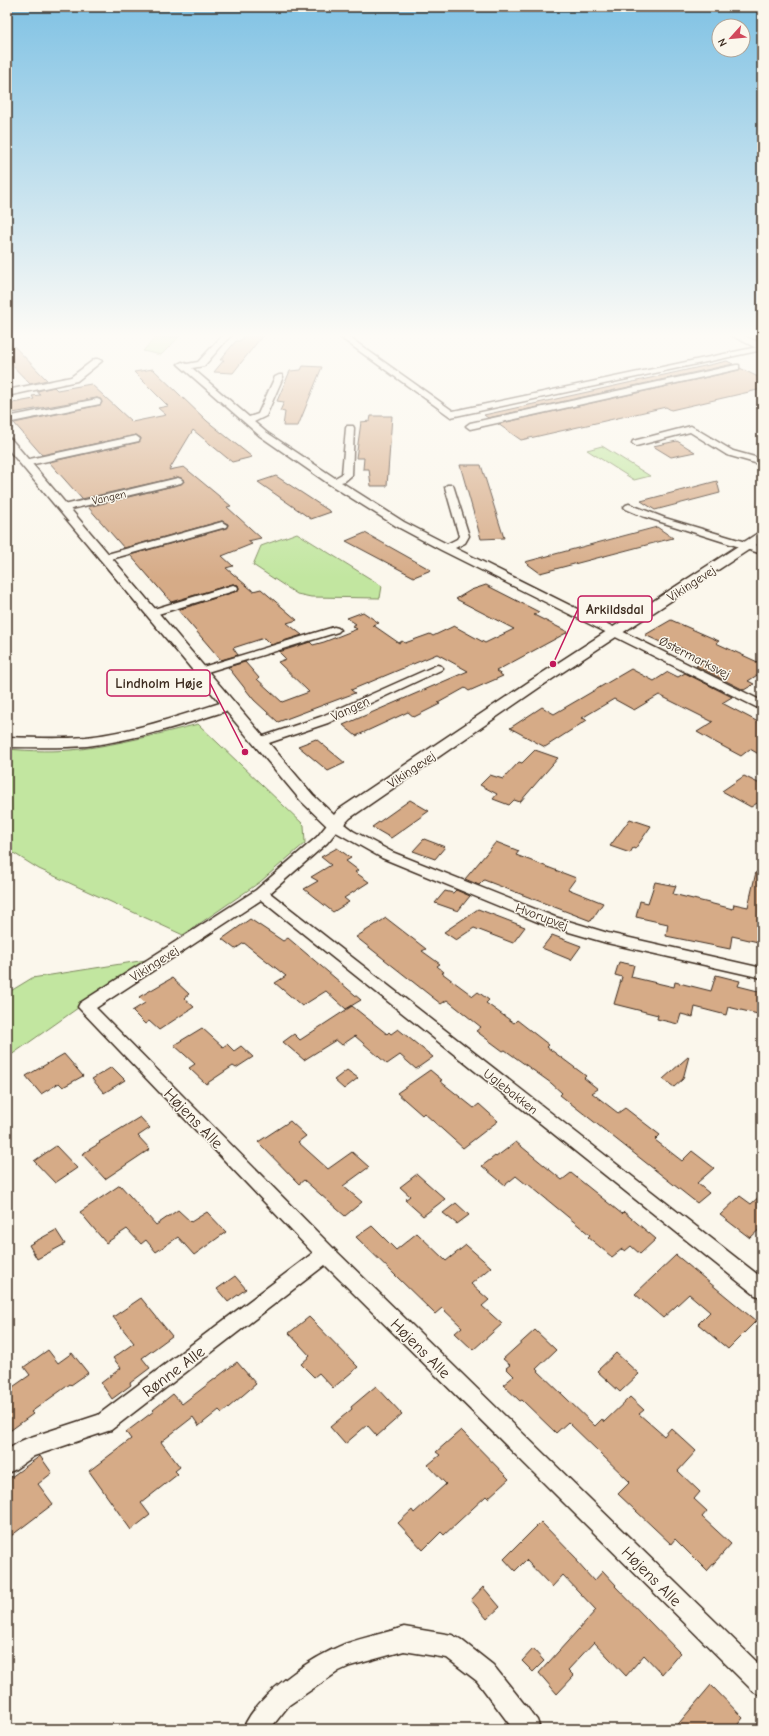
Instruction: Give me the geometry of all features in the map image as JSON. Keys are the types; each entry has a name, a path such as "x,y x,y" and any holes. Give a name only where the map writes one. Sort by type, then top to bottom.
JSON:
{"street":[{"path":"7,420 27,416"},
{"name":"Østermarksvej","path":"241,416 262,434 332,482 400,524 445,548 762,706"},
{"path":"247,421 262,416"},
{"path":"470,426 514,416"},
{"path":"332,482 342,479 347,475 350,428"},
{"path":"636,442 690,429 730,453 762,462"},
{"path":"25,463 136,439"},
{"path":"7,441 307,798 335,824"},
{"name":"Vangen","path":"63,508 178,481"},
{"path":"445,548 461,541 464,536 450,487"},
{"path":"629,507 644,514 748,545 762,551"},
{"path":"104,558 222,525"},
{"name":"Vikingevej","path":"86,1007 261,893 322,840 344,814 535,684 762,536"},
{"path":"151,613 233,588"},
{"path":"200,671 334,630"},
{"name":"Vangen","path":"260,742 324,720 437,668"},
{"path":"7,742 86,742 161,727 229,705"},
{"name":"Hvorupvej","path":"335,824 348,834 387,855 550,921 607,938 762,973"},
{"name":"Uglebakken","path":"261,893 762,1289"},
{"name":"Højens Alle","path":"86,1007 326,1254 762,1684"},
{"name":"Rønne Alle","path":"7,1463 28,1448 104,1423 326,1254"},
{"path":"255,1729 281,1697 331,1663 347,1655 404,1639 452,1647 485,1673 528,1729"}],"green space":[{"path":"602,446 650,476 634,480 587,450"},
{"path":"297,533 382,586 380,598 311,597 297,594 253,565 261,546"},
{"path":"198,724 304,825 305,843 260,882 183,935 39,869 7,849 7,749 62,751 81,749 125,742"},
{"path":"146,960 7,1058 7,996 9,992 32,978"}],"building":[{"path":"47,416 126,416 132,422 161,416 202,416 252,457 232,462 193,430 169,470 184,467 231,506 227,507 261,538 248,541 252,544 222,556 233,566 226,568 253,591 261,589 297,620 287,623 302,635 271,645 264,638 233,648 238,655 221,660 178,610 237,591 239,589 238,585 233,584 171,602 130,555 226,528 228,524 222,521 124,548 88,507 181,484 184,480 178,477 82,499 49,462 139,442 141,438 136,435 42,455 14,423"},
{"path":"284,416 302,416 298,426 283,426"},
{"path":"371,416 392,416 387,486 371,486 369,469 363,469 364,458 356,458 361,422 370,421"},
{"path":"485,416 497,416 488,418"},
{"path":"534,416 626,416 521,440 498,424"},
{"path":"677,441 695,452 671,457 653,446"},
{"path":"460,465 481,465 504,538 481,539"},
{"path":"276,476 331,512 311,519 258,482"},
{"path":"717,481 720,493 655,510 641,501"},
{"path":"657,527 673,538 540,573 525,562"},
{"path":"365,533 431,570 414,577 346,541"},
{"path":"486,585 539,612 534,615 568,632 496,671 503,676 469,691 465,688 438,703 440,704 414,717 408,712 356,736 343,725 468,671 437,654 351,690 355,693 278,722 254,700 228,667 245,662 259,678 257,679 282,702 309,692 278,662 286,659 279,652 310,642 313,645 324,642 357,629 352,626 356,624 347,618 363,612 379,623 373,625 399,643 402,641 405,643 430,634 433,636 454,626 485,643 514,629 456,599 471,590"},
{"path":"671,620 719,641 716,643 762,664 762,672 748,681 754,684 744,690 696,666 706,661 675,645 671,647 645,635"},
{"path":"631,669 654,681 668,672 678,677 685,673 732,697 722,703 762,724 762,756 750,749 741,756 697,732 713,722 659,695 634,710 614,699 582,718 587,720 545,747 510,728 542,707 554,714"},
{"path":"316,739 345,763 328,771 298,746"},
{"path":"535,750 558,758 520,802 514,800 509,805 493,799 497,794 480,785 490,775 503,779 519,762 522,763"},
{"path":"744,776 762,785 762,800 751,807 722,791"},
{"path":"410,800 429,811 391,838 372,827"},
{"path":"630,819 651,826 635,849 633,848 630,853 610,846"},
{"path":"424,839 445,847 435,859 413,851"},
{"path":"496,842 519,851 516,855 576,878 568,889 603,903 591,921 484,880 479,885 465,879"},
{"path":"337,848 351,858 346,861 358,870 355,872 369,882 344,898 349,902 333,912 304,889 318,881 311,877 331,865 321,857"},
{"path":"756,872 762,872 762,937 759,937 758,942 732,936 730,949 666,936 668,924 636,917 640,901 648,903 655,882 676,886 673,894 733,909 734,904 748,907"},
{"path":"456,890 470,896 458,911 435,903 445,891 453,893"},
{"path":"478,909 525,927 513,943 474,928 456,940 444,932"},
{"path":"386,918 426,949 422,951 440,964 437,966 444,972 442,973 473,996 478,992 489,1000 486,1003 514,1023 517,1020 549,1045 547,1047 586,1076 584,1078 598,1089 592,1093 618,1113 625,1108 660,1135 655,1140 682,1161 692,1151 714,1168 697,1183 709,1193 697,1203 560,1095 562,1093 551,1083 476,1031 481,1027 447,1000 441,1004 356,937"},
{"path":"250,919 283,941 288,938 361,1000 346,1009 326,991 302,1006 275,983 286,976 244,943 235,949 222,939"},
{"path":"552,935 581,946 571,960 542,948"},
{"path":"619,962 634,965 631,977 674,987 675,982 711,991 716,975 740,981 738,986 762,992 762,1015 728,1007 726,1015 695,1007 693,1017 681,1014 678,1024 657,1019 658,1015 614,1004 622,977 615,975"},
{"path":"172,978 189,994 184,998 194,1007 159,1030 149,1021 145,1024 132,1011 145,1003 139,997"},
{"path":"352,1006 387,1034 389,1032 391,1034 398,1029 433,1057 416,1069 400,1055 387,1064 355,1036 342,1045 336,1040 304,1060 283,1042 294,1034 300,1040"},
{"path":"202,1028 223,1047 227,1044 234,1051 241,1046 253,1057 236,1068 233,1066 206,1084 189,1068 195,1064 174,1045"},
{"path":"64,1054 83,1076 63,1087 59,1083 41,1094 26,1076"},
{"path":"689,1056 683,1079 674,1087 663,1079"},
{"path":"112,1067 125,1080 104,1093 92,1079"},
{"path":"347,1070 358,1078 344,1089 334,1080"},
{"path":"430,1070 442,1080 440,1081 474,1108 479,1104 498,1121 463,1148 424,1113 422,1115 397,1093"},
{"path":"140,1117 150,1128 138,1136 150,1149 105,1179 82,1154"},
{"path":"290,1121 306,1136 298,1142 328,1169 352,1152 369,1167 343,1186 362,1202 345,1216 304,1180 299,1184 258,1142"},
{"path":"516,1142 562,1180 571,1173 622,1214 624,1212 656,1239 640,1254 631,1246 625,1251 622,1249 612,1257 588,1237 590,1235 528,1184 527,1185 516,1176 505,1185 482,1166"},
{"path":"56,1146 77,1168 55,1183 34,1161"},
{"path":"417,1174 445,1199 423,1216 405,1200 410,1196 400,1187"},
{"path":"120,1185 156,1225 178,1210 191,1222 207,1212 226,1232 194,1255 178,1237 156,1252 146,1240 141,1244 127,1229 106,1243 80,1212"},
{"path":"762,1194 762,1227 750,1238 720,1215 740,1196 751,1204"},
{"path":"456,1203 469,1215 457,1224 443,1213"},
{"path":"372,1226 396,1250 417,1233 446,1261 466,1245 491,1267 471,1284 489,1300 482,1306 502,1324 473,1350 455,1333 462,1327 442,1308 435,1314 356,1237"},
{"path":"56,1230 65,1244 37,1259 29,1245"},
{"path":"676,1255 756,1321 728,1349 698,1324 710,1312 689,1294 663,1318 635,1294"},
{"path":"235,1276 246,1289 228,1302 217,1289"},
{"path":"141,1298 172,1336 142,1358 150,1368 112,1399 101,1383 121,1368 113,1358 134,1343 113,1317"},
{"path":"309,1317 358,1367 333,1388 319,1373 314,1377 301,1364 310,1356 289,1333"},
{"path":"535,1330 556,1350 536,1369 595,1426 602,1419 604,1422 630,1397 644,1410 639,1414 664,1436 671,1428 696,1451 678,1471 700,1492 694,1499 707,1511 702,1517 731,1544 707,1571 675,1539 671,1544 618,1494 630,1482 568,1422 556,1433 522,1400 520,1401 503,1385 514,1376 506,1368 510,1365 503,1359"},
{"path":"48,1350 58,1363 72,1353 88,1373 31,1412 33,1414 7,1433 7,1391 30,1375 24,1367"},
{"path":"616,1353 639,1374 620,1392 597,1371"},
{"path":"237,1362 256,1384 222,1413 219,1410 199,1426 193,1417 161,1442 180,1467 175,1471 178,1474 141,1503 150,1515 131,1530 89,1471 131,1439 126,1432 154,1411 153,1410 173,1394 182,1404"},
{"path":"376,1386 402,1414 377,1436 367,1425 345,1444 330,1427 352,1409 351,1407"},
{"path":"461,1430 509,1479 488,1498 486,1496 444,1535 441,1532 423,1550 398,1523 412,1510 414,1513 446,1484 428,1465 440,1455 436,1452"},
{"path":"40,1456 52,1473 38,1484 53,1504 7,1539 7,1505 12,1501 7,1494 7,1480"},
{"path":"541,1522 577,1559 576,1561 594,1581 603,1571 616,1585 615,1586 680,1653 662,1674 644,1655 626,1676 594,1642 568,1670 574,1676 557,1694 539,1673 596,1610 563,1575 552,1587 526,1560 515,1571 504,1559"},
{"path":"483,1587 500,1607 487,1619 471,1600"},
{"path":"533,1649 544,1661 533,1672 522,1661"},
{"path":"711,1685 743,1718 734,1729 674,1729"}],"place":[{"name":"Arkildsdal","path":"553,664"},
{"name":"Lindholm Høje","path":"245,752"}]}
